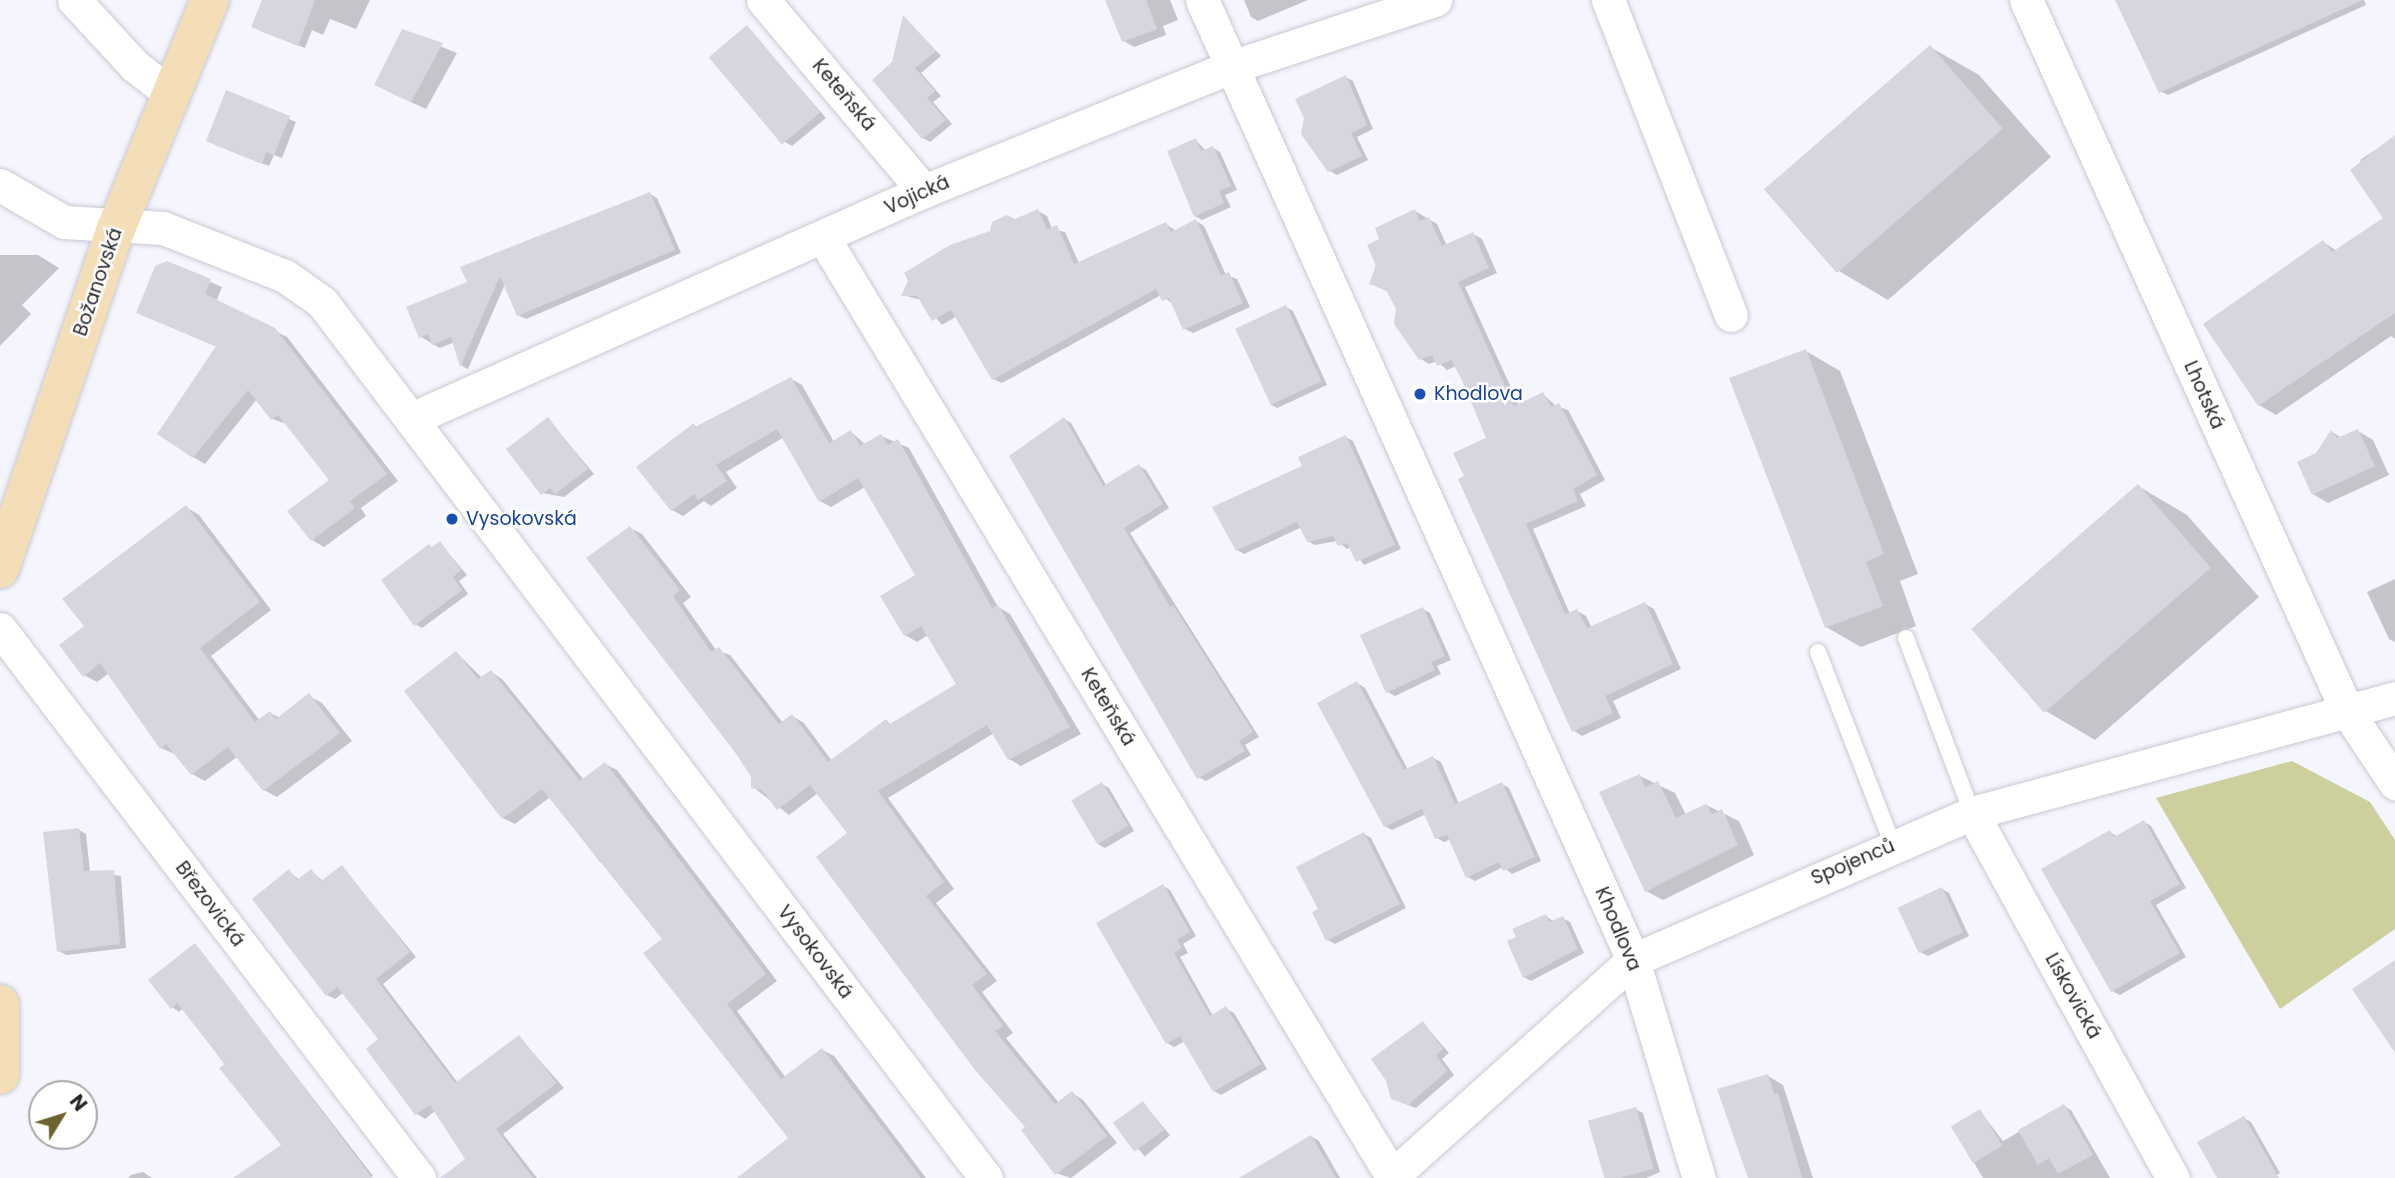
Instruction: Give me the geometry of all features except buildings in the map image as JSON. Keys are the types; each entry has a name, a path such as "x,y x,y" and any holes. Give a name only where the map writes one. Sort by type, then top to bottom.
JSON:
{"street":[{"path":"74,0 135,66 171,94"},
{"name":"Božanovská","path":"0,569 116,229 210,0"},
{"name":"Keteňská","path":"763,0 924,191"},
{"name":"Khodlova","path":"1202,0 1633,960 1699,1178"},
{"name":"Vojická","path":"411,419 924,191 1231,67 1435,0"},
{"path":"1608,0 1731,314"},
{"name":"Lhotská","path":"2026,0 2347,711 2395,783"},
{"name":"Vysokovská","path":"0,185 64,222 116,229 163,228 285,276 322,302 986,1178"},
{"name":"Keteňská","path":"823,237 1391,1177"},
{"name":"Březovická","path":"0,629 419,1178"},
{"name":"Spojenců","path":"1391,1177 1633,960 1972,813 2395,698"},
{"name":"Lískovická","path":"1972,813 2174,1178"},
{"path":"0,1004 0,1075"}],"lane":[{"path":"1906,638 1972,813"},
{"path":"1818,652 1893,845"}],"green space":[{"path":"2292,761 2370,802 2395,840 2395,929 2280,1009 2156,798"}],"place":[{"name":"Khodlova","path":"1420,394"},
{"name":"Vysokovská","path":"452,519"}]}
